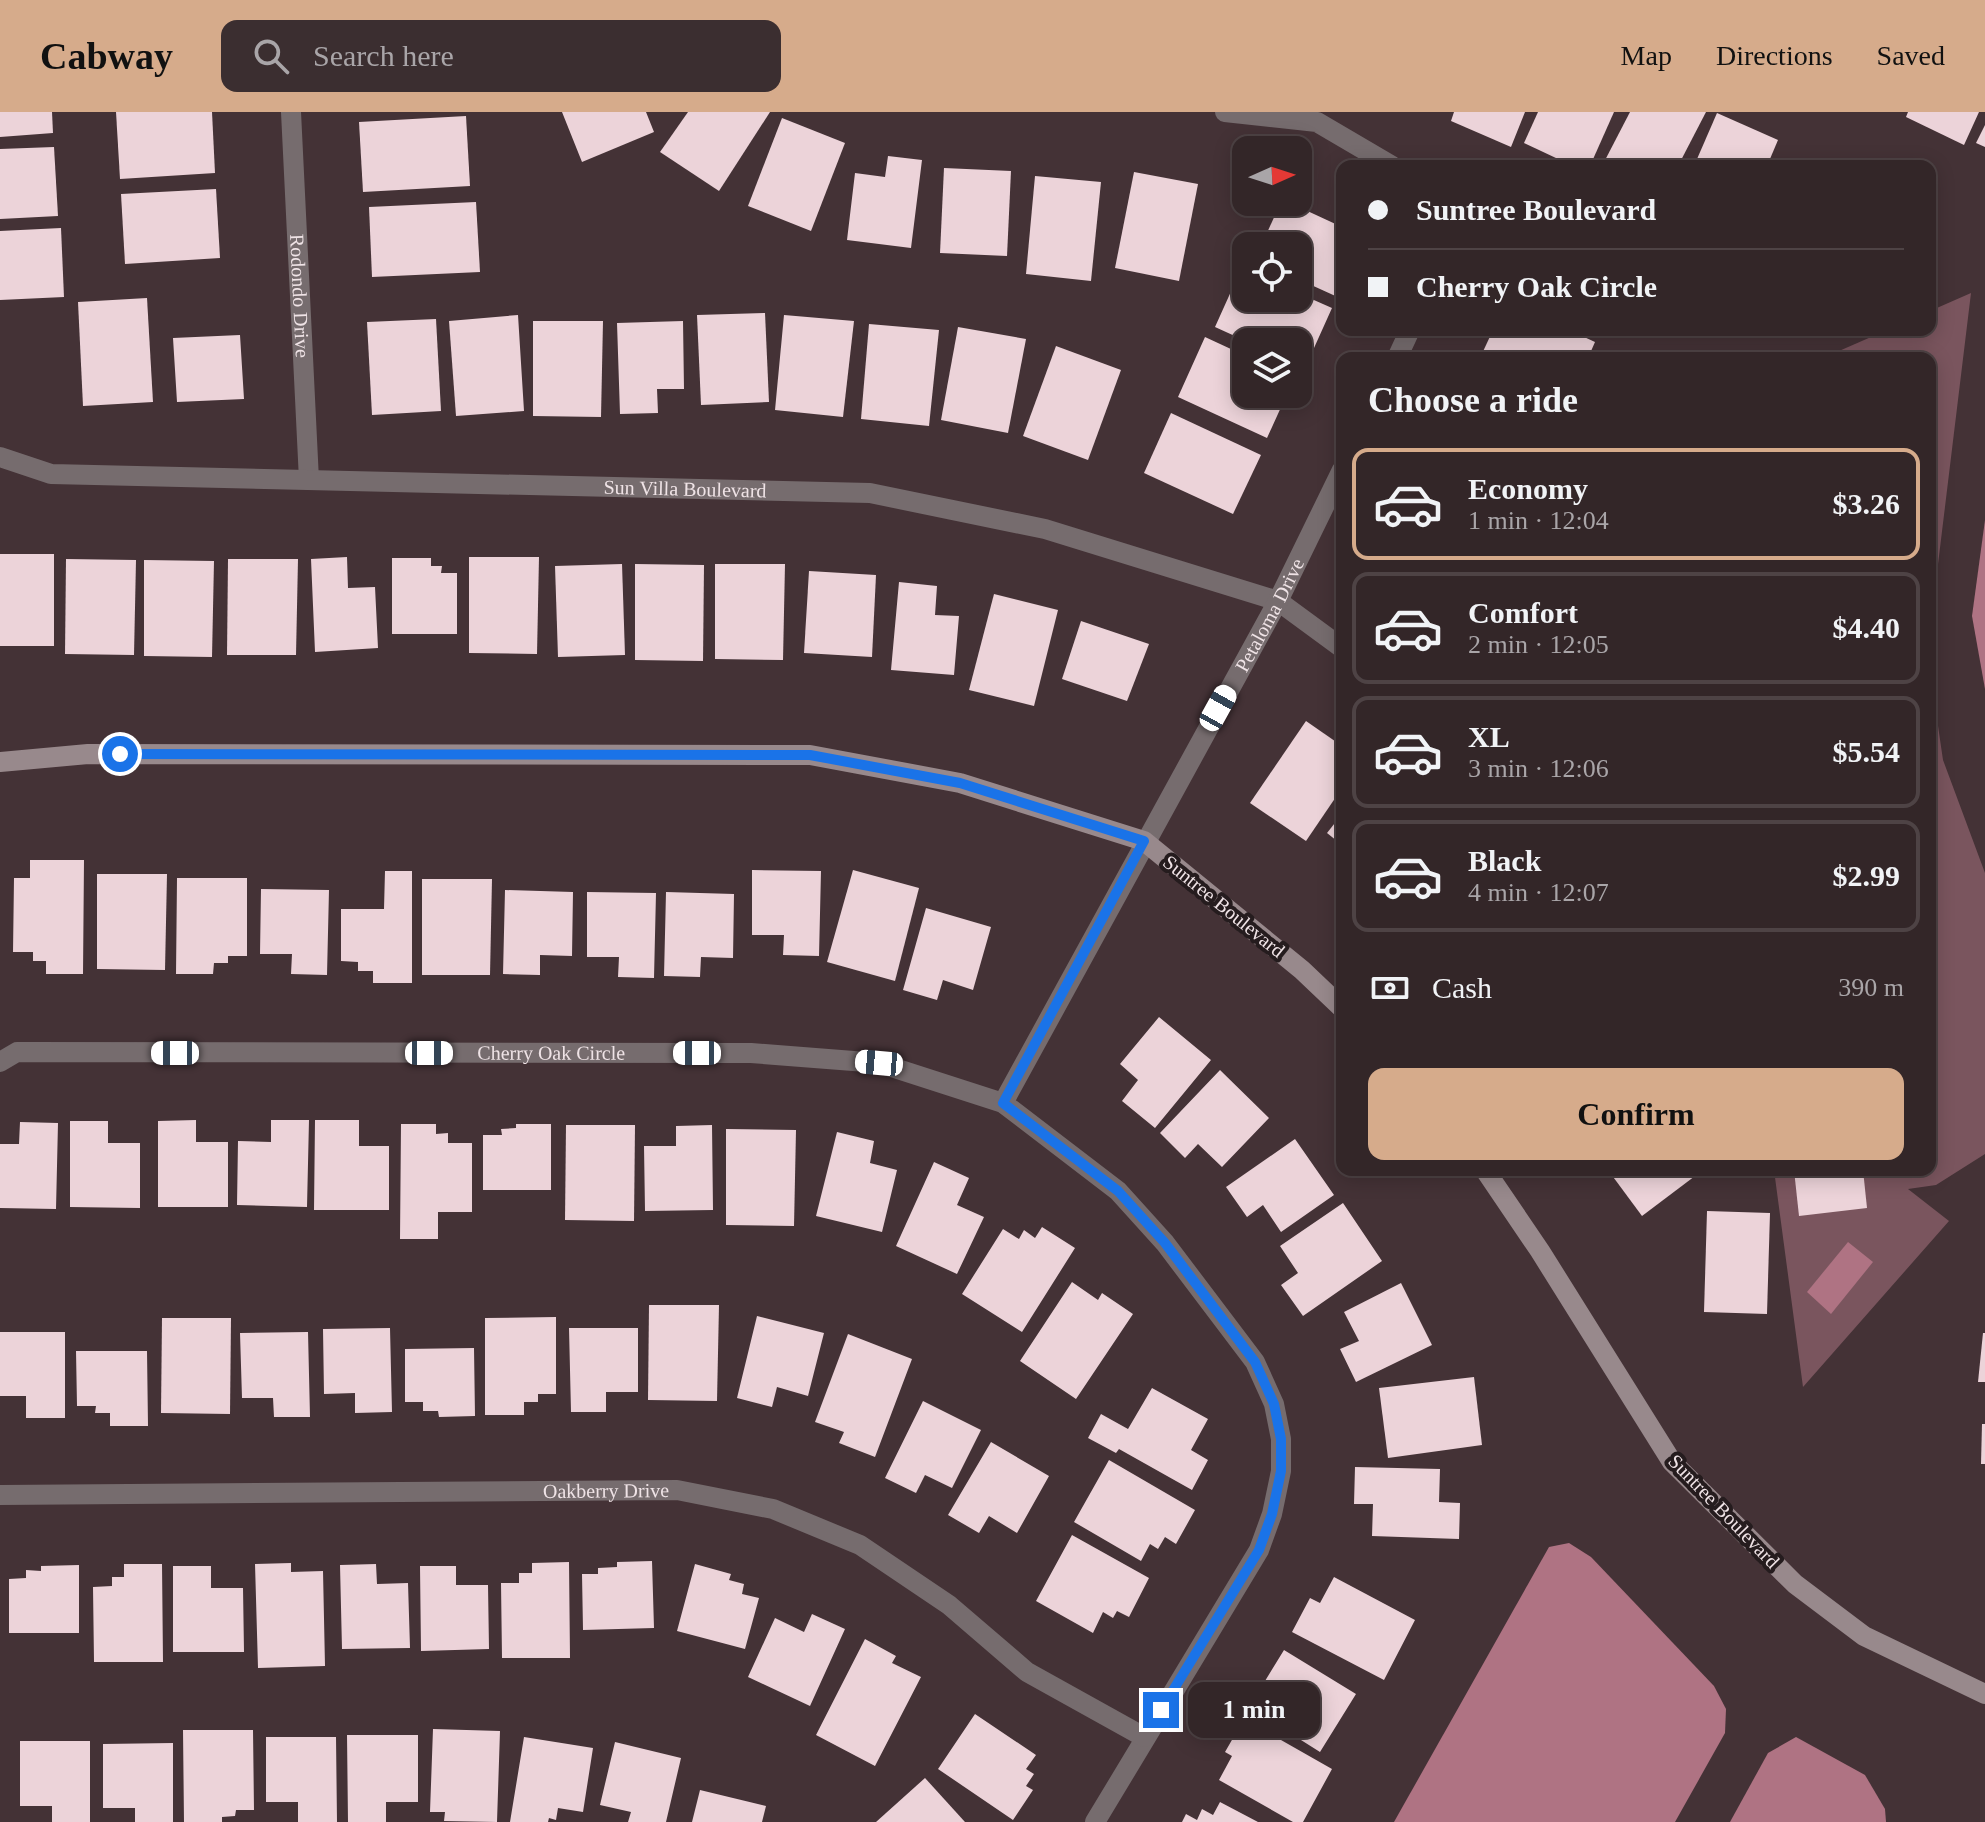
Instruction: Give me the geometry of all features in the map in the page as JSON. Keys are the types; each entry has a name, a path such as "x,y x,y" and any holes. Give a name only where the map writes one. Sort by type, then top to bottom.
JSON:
{"street":[{"name":"Rodondo Drive","path":"291,112 309,480"},
{"path":"1225,112 1317,122 1382,160"},
{"name":"Sun Villa Boulevard","path":"0,457 51,474 870,493 1045,529 1278,601 1336,644"},
{"name":"Petaloma Drive","path":"1144,841 1278,601 1336,482"},
{"name":"Suntree Boulevard","path":"0,762 88,754 810,755 960,783 1144,841 1302,970 1336,1002"},
{"path":"1003,1103 1144,841"},
{"name":"Cherry Oak Circle","path":"0,1062 17,1052 751,1053 879,1063 1003,1103 1118,1191 1165,1243 1255,1362 1274,1404 1281,1439 1281,1471 1272,1514 1259,1550 1095,1822"},
{"name":"Suntree Boulevard","path":"1489,1176 1540,1251 1672,1462 1795,1584 1864,1636 1985,1694"},
{"name":"Oakberry Drive","path":"0,1495 677,1490 773,1509 860,1545 949,1605 1027,1672 1144,1737"}],"shaded area":[{"path":"1971,293 1936,581 1936,352 1837,352 1873,336 1936,336 1936,308"},
{"path":"1985,520 1985,689 1972,616"},
{"path":"1936,712 1943,760 1985,873 1985,1154 1936,1185 1908,1189 1949,1221 1803,1387 1775,1176 1936,1176"},
{"path":"1848,1242 1873,1262 1831,1314 1807,1292"},
{"path":"1569,1543 1591,1557 1714,1686 1726,1709 1725,1733 1675,1822 1394,1822 1549,1547"},
{"path":"1796,1737 1865,1775 1885,1809 1886,1822 1730,1822 1768,1753"}],"building":[{"path":"0,112 52,112 53,133 0,137"},
{"path":"116,112 212,112 215,173 120,179"},
{"path":"562,112 646,112 654,132 582,162"},
{"path":"688,112 770,112 719,191 660,152"},
{"path":"1454,112 1525,112 1511,147 1451,121"},
{"path":"1538,112 1614,112 1593,160 1560,160 1524,143"},
{"path":"1630,112 1706,112 1681,160 1605,160"},
{"path":"1908,112 1979,112 1964,145 1906,117"},
{"path":"1717,113 1778,140 1770,160 1697,160"},
{"path":"466,116 470,186 363,192 359,122"},
{"path":"782,118 845,143 811,231 748,206"},
{"path":"1985,125 1985,147 1976,143"},
{"path":"54,147 58,216 0,219 0,149"},
{"path":"888,156 922,160 911,248 847,240 855,173 885,177"},
{"path":"944,168 1011,171 1007,256 940,253"},
{"path":"1134,172 1198,184 1179,281 1115,268"},
{"path":"1035,176 1101,182 1091,281 1026,274"},
{"path":"216,189 220,258 125,264 121,194"},
{"path":"476,202 480,272 372,277 369,207"},
{"path":"1312,213 1336,224 1336,296 1312,285 1312,232 1267,232 1275,216 1312,216"},
{"path":"61,228 64,297 0,300 0,231"},
{"path":"1232,289 1232,312 1312,312 1312,299 1332,308 1312,352 1312,328 1232,328 1232,335 1215,327"},
{"path":"147,298 153,402 83,406 78,302"},
{"path":"765,313 769,402 701,405 697,315"},
{"path":"518,315 524,411 456,416 449,321"},
{"path":"784,315 854,321 843,417 775,410"},
{"path":"436,319 441,411 372,415 367,322"},
{"path":"533,321 603,321 601,417 533,416"},
{"path":"683,321 684,389 657,389 658,413 620,414 617,323"},
{"path":"869,324 939,330 929,426 861,419"},
{"path":"958,327 1026,339 1008,433 941,420"},
{"path":"240,335 244,399 177,402 173,338"},
{"path":"1490,336 1582,336 1595,342 1591,352 1483,352"},
{"path":"1205,337 1232,350 1232,408 1281,408 1267,438 1178,397"},
{"path":"1056,346 1121,370 1088,460 1023,436"},
{"path":"1171,413 1261,455 1233,514 1144,473"},
{"path":"0,554 54,554 54,646 0,646"},
{"path":"347,557 348,588 375,587 378,648 315,652 311,559"},
{"path":"469,557 539,557 537,654 469,653"},
{"path":"392,558 431,558 431,566 442,566 441,573 457,573 457,634 392,634"},
{"path":"66,559 136,560 134,655 65,654"},
{"path":"228,559 298,559 296,655 227,655"},
{"path":"144,560 214,561 212,657 144,656"},
{"path":"622,564 625,655 558,657 555,566"},
{"path":"635,564 704,565 703,661 635,660"},
{"path":"715,564 785,564 783,660 715,659"},
{"path":"809,571 876,575 872,657 804,653"},
{"path":"899,582 937,586 935,615 959,616 954,675 891,670"},
{"path":"994,594 1058,610 1034,706 969,690"},
{"path":"1081,621 1149,644 1127,701 1062,679"},
{"path":"1306,721 1336,742 1336,797 1306,841 1250,803"},
{"path":"1336,822 1336,840 1327,833"},
{"path":"30,860 84,860 83,974 46,974 46,961 33,961 33,952 13,952 14,878 30,878"},
{"path":"752,870 821,871 819,956 783,955 784,935 752,935"},
{"path":"853,870 919,888 895,981 827,962"},
{"path":"385,871 412,871 412,983 373,983 373,971 358,971 358,962 341,961 341,909 384,909"},
{"path":"97,874 167,874 165,970 97,969"},
{"path":"177,878 247,878 247,956 228,956 228,963 214,963 213,974 176,974"},
{"path":"422,879 492,879 490,975 422,975"},
{"path":"261,889 329,890 327,975 291,974 292,954 260,954"},
{"path":"505,890 573,892 572,956 540,955 540,975 503,974"},
{"path":"587,892 656,893 654,978 618,977 619,957 587,957"},
{"path":"666,892 734,894 733,958 701,957 700,977 664,976"},
{"path":"926,908 991,927 973,990 943,980 937,1000 903,990"},
{"path":"1159,1017 1211,1060 1155,1128 1122,1101 1138,1080 1120,1064"},
{"path":"1220,1070 1269,1118 1222,1167 1198,1144 1185,1158 1160,1133"},
{"path":"196,1120 196,1142 228,1142 228,1207 158,1207 158,1121"},
{"path":"271,1120 309,1120 307,1207 237,1205 238,1141 271,1142"},
{"path":"315,1120 359,1120 359,1146 389,1146 389,1210 314,1210"},
{"path":"70,1121 108,1121 108,1143 140,1143 140,1208 70,1207"},
{"path":"20,1122 58,1123 56,1209 0,1208 0,1144 19,1144"},
{"path":"401,1124 436,1124 436,1134 448,1133 448,1143 472,1143 472,1212 438,1212 438,1239 400,1239"},
{"path":"516,1124 551,1124 551,1190 483,1190 483,1135 502,1135 501,1129 516,1128"},
{"path":"566,1125 635,1125 634,1221 565,1220"},
{"path":"712,1125 713,1210 645,1211 644,1146 676,1146 676,1126"},
{"path":"726,1129 796,1130 794,1226 726,1225"},
{"path":"837,1132 874,1141 870,1163 897,1170 882,1232 816,1216"},
{"path":"1295,1139 1334,1195 1281,1232 1263,1205 1247,1217 1226,1187"},
{"path":"934,1162 969,1178 957,1205 984,1217 957,1274 896,1246"},
{"path":"1612,1176 1695,1176 1642,1216"},
{"path":"1795,1176 1864,1176 1867,1208 1799,1216"},
{"path":"1343,1203 1382,1261 1303,1316 1281,1285 1298,1273 1280,1246"},
{"path":"1707,1211 1770,1213 1767,1314 1704,1312"},
{"path":"1042,1227 1075,1248 1022,1332 962,1294 1003,1229 1019,1239 1024,1230 1035,1238"},
{"path":"1072,1282 1098,1300 1102,1293 1133,1314 1076,1399 1020,1361"},
{"path":"1401,1283 1432,1345 1356,1382 1340,1349 1359,1341 1344,1312"},
{"path":"649,1305 719,1305 717,1401 648,1400"},
{"path":"757,1316 824,1333 808,1396 777,1387 772,1407 737,1398"},
{"path":"556,1317 556,1394 538,1394 538,1402 524,1402 524,1415 485,1415 485,1318"},
{"path":"162,1318 231,1318 230,1414 161,1413"},
{"path":"390,1328 392,1412 355,1413 355,1393 324,1394 323,1329"},
{"path":"569,1328 638,1328 638,1392 606,1392 606,1412 571,1412"},
{"path":"0,1332 65,1332 65,1418 26,1418 26,1396 0,1396"},
{"path":"308,1332 310,1417 274,1417 273,1398 242,1398 240,1333"},
{"path":"1983,1333 1985,1382 1978,1382"},
{"path":"848,1334 912,1359 875,1457 839,1443 844,1432 815,1422"},
{"path":"474,1348 475,1416 439,1417 438,1411 423,1411 423,1402 405,1402 405,1349"},
{"path":"76,1351 147,1351 148,1426 110,1426 110,1413 95,1413 96,1406 77,1406"},
{"path":"1474,1377 1482,1445 1388,1458 1379,1388"},
{"path":"1152,1388 1208,1419 1191,1450 1208,1460 1192,1490 1119,1449 1116,1453 1088,1438 1101,1414 1128,1429"},
{"path":"923,1401 981,1430 952,1488 925,1475 916,1493 885,1478"},
{"path":"1982,1424 1985,1424 1985,1464 1981,1464"},
{"path":"991,1442 1049,1476 1017,1533 989,1516 979,1533 948,1515"},
{"path":"1109,1460 1195,1510 1176,1544 1165,1537 1158,1549 1150,1544 1141,1561 1074,1522"},
{"path":"1355,1467 1440,1469 1439,1502 1460,1503 1459,1539 1372,1536 1373,1504 1354,1504"},
{"path":"1072,1535 1149,1578 1129,1617 1117,1611 1113,1618 1103,1612 1093,1633 1036,1601"},
{"path":"652,1561 654,1628 583,1630 582,1574 598,1574 598,1568 617,1567 617,1562"},
{"path":"569,1562 570,1658 502,1658 501,1583 519,1583 519,1573 532,1573 532,1563"},
{"path":"291,1563 291,1572 323,1571 325,1666 258,1668 255,1564"},
{"path":"124,1564 162,1564 163,1662 94,1662 93,1587 112,1586 112,1577 124,1577"},
{"path":"376,1564 377,1584 408,1583 410,1648 342,1649 340,1565"},
{"path":"695,1564 731,1574 729,1580 744,1584 742,1594 759,1598 745,1649 677,1631"},
{"path":"79,1565 79,1633 9,1633 9,1579 26,1578 26,1570 41,1571 41,1566"},
{"path":"173,1566 211,1566 211,1588 243,1588 244,1652 173,1652"},
{"path":"420,1566 456,1566 456,1585 488,1585 489,1649 421,1651"},
{"path":"1334,1577 1415,1620 1384,1680 1292,1632 1310,1598 1320,1603"},
{"path":"812,1614 845,1629 810,1706 748,1677 775,1618 804,1632"},
{"path":"865,1639 896,1656 892,1663 921,1677 875,1766 816,1735"},
{"path":"1284,1650 1356,1694 1320,1752 1266,1718 1282,1691 1265,1681"},
{"path":"975,1714 1036,1755 1026,1769 1034,1774 1026,1786 1033,1790 1013,1820 938,1769"},
{"path":"1244,1719 1332,1769 1303,1822 1293,1822 1219,1780 1232,1756 1225,1752"},
{"path":"433,1729 500,1731 497,1822 444,1821 445,1812 430,1812"},
{"path":"183,1730 253,1730 254,1810 236,1810 235,1816 222,1817 222,1822 184,1822"},
{"path":"347,1735 418,1735 418,1802 386,1802 386,1822 348,1822"},
{"path":"266,1737 336,1737 337,1822 298,1822 298,1802 266,1802"},
{"path":"524,1737 593,1748 583,1812 558,1808 556,1820 510,1822"},
{"path":"20,1741 90,1741 90,1822 52,1822 52,1806 20,1806"},
{"path":"615,1742 681,1758 666,1822 628,1822 631,1812 600,1805"},
{"path":"173,1743 173,1822 135,1822 135,1808 103,1808 103,1744"},
{"path":"925,1778 965,1822 876,1822"},
{"path":"700,1790 766,1806 762,1822 692,1822"},
{"path":"1220,1802 1258,1822 1182,1822 1186,1814 1197,1820 1202,1809 1213,1815"}],"route":[{"path":"120,754 810,755 960,783 1144,841 1003,1103 1118,1191 1165,1243 1255,1362 1274,1404 1281,1439 1281,1471 1272,1514 1259,1550 1161,1710"}]}
